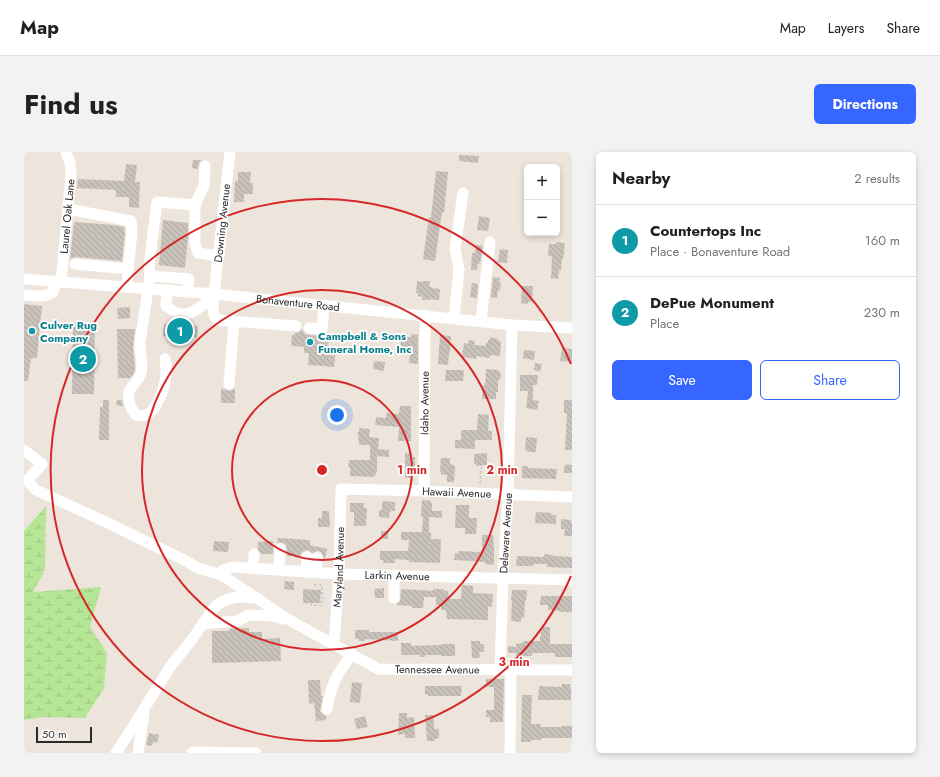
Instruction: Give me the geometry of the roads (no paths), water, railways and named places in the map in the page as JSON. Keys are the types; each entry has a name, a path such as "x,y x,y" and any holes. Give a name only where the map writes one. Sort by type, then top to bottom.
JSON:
{"street":[{"name":"Downing Avenue","path":"230,152 219,256 211,294 213,313 215,317 218,320 234,321"},
{"name":"Laurel Oak Lane","path":"59,282 71,174 69,155"},
{"path":"205,166 204,185 195,205 196,244 198,253 219,256"},
{"path":"454,318 459,269 455,248 463,193"},
{"path":"165,359 167,368 164,389 159,400 149,414 140,416 136,415 132,409 129,398 130,392 141,373 142,365 140,345 150,276 149,265 157,202 195,205"},
{"path":"68,209 131,221 132,233 127,287"},
{"path":"481,321 490,242"},
{"path":"75,264 128,268"},
{"path":"150,276 189,279 188,292"},
{"name":"Bonaventure Road","path":"24,279 211,294 512,325 572,327"},
{"path":"24,295 44,296 50,294 54,292 59,282"},
{"path":"168,290 166,306 173,312 184,314 191,314 207,302 211,294"},
{"path":"309,328 322,329 324,305"},
{"name":"Idaho Avenue","path":"424,491 425,315"},
{"path":"230,384 234,321 296,326"},
{"name":"Delaware Avenue","path":"510,753 503,577 508,495 512,325"},
{"path":"24,450 42,464 26,482 36,490 108,523 198,568 222,575 293,622"},
{"name":"Hawaii Avenue","path":"341,490 424,491 572,497"},
{"name":"Maryland Avenue","path":"334,644 339,574 341,490"},
{"path":"280,549 286,574"},
{"path":"253,569 254,554"},
{"path":"311,572 312,557"},
{"name":"Larkin Avenue","path":"223,570 233,567 286,574 311,572 572,580"},
{"path":"394,575 394,598"},
{"path":"116,753 170,667 203,624 213,608 221,602 238,597 257,598"},
{"path":"203,624 237,621 249,615 274,616 293,622"},
{"name":"Tennessee Avenue","path":"293,622 378,669 572,670"},
{"path":"327,709 333,683 352,654"},
{"path":"138,753 144,709"},
{"path":"192,753 256,753"}],"place":[{"name":"Culver Rug Company","path":"32,331"},
{"name":"Countertops Inc","path":"180,331"},
{"name":"Campbell & Sons Funeral Home, Inc","path":"310,342"},
{"name":"DePue Monument","path":"83,359"}]}
